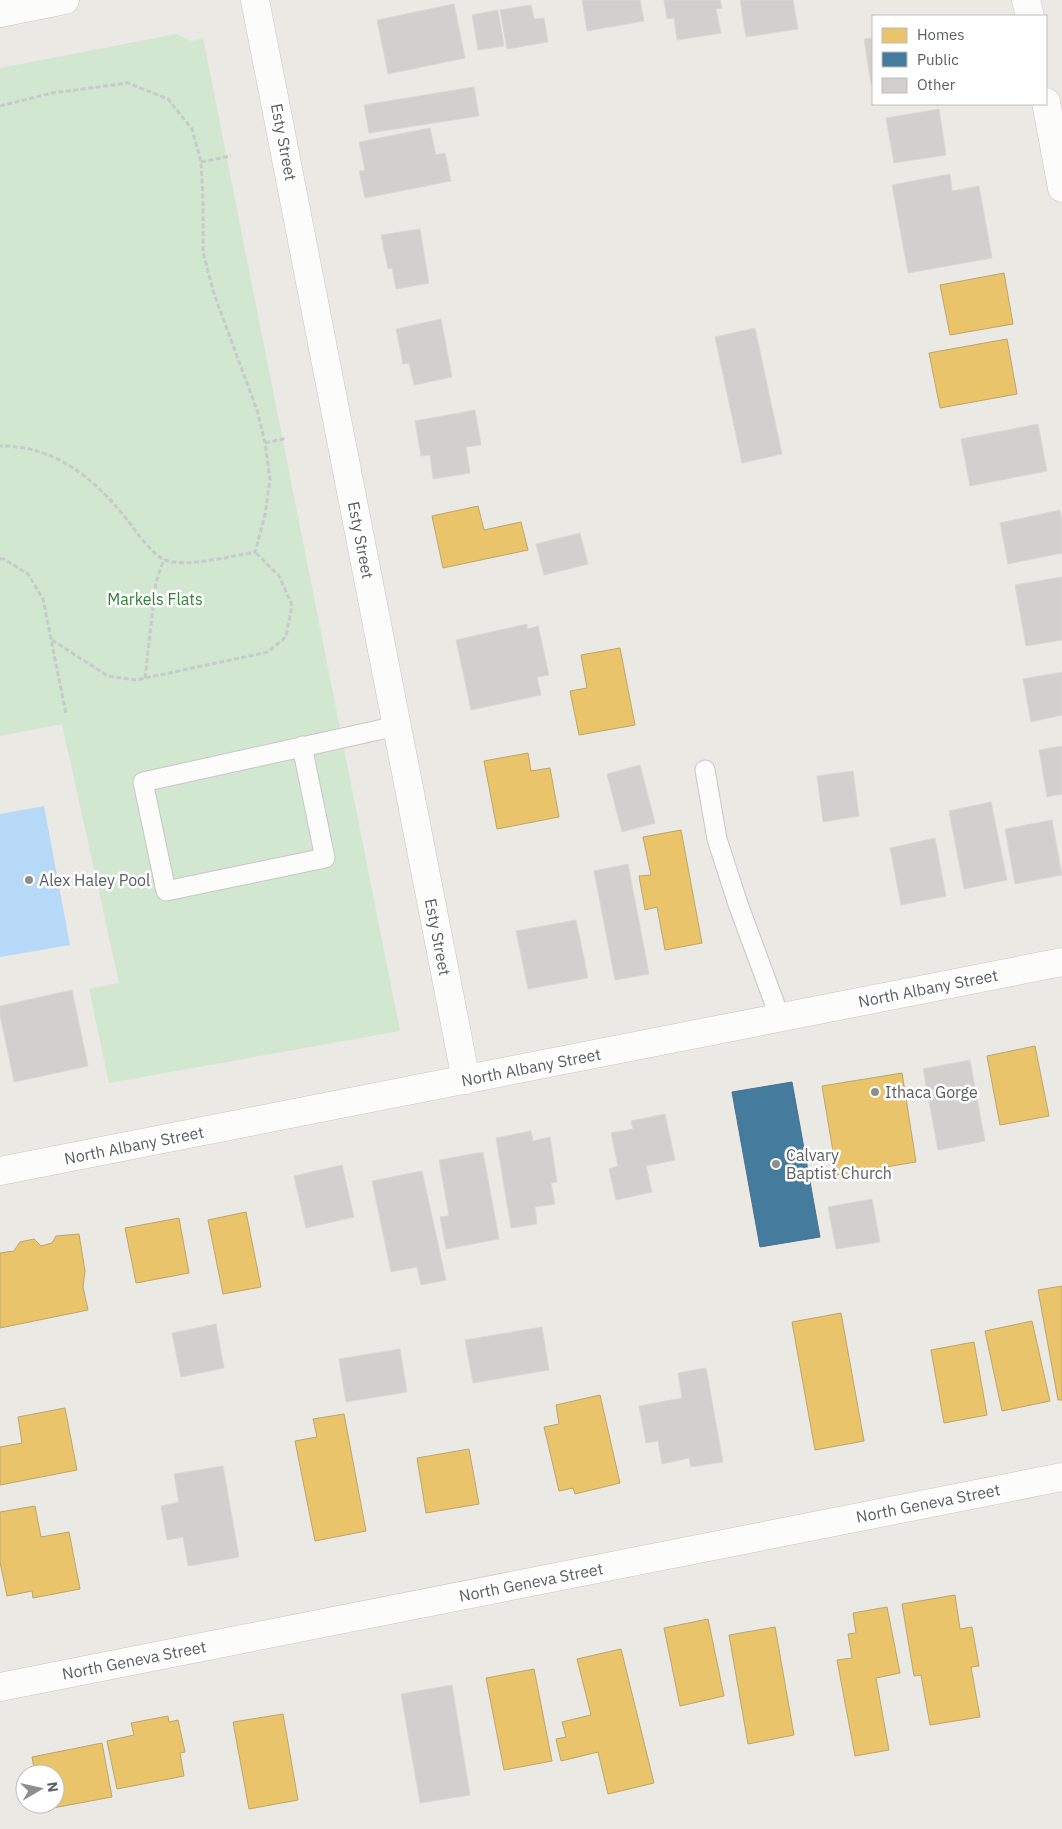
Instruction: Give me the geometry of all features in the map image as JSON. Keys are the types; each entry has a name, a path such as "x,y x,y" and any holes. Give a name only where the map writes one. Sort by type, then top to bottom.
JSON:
{"street":[{"path":"0,13 65,0"},
{"name":"Esty Street","path":"255,0 466,1080"},
{"path":"1026,0 1030,15"},
{"path":"1047,105 1057,136 1062,188"},
{"name":"North Albany Street","path":"0,1171 1062,962"},
{"name":"North Geneva Street","path":"0,1687 1062,1477"}],"lane":[{"path":"302,746 326,858 166,891 143,782 302,746 397,726"},
{"path":"705,770 717,838 738,904 780,1018"}],"path":[{"path":"0,106 52,93 128,83 168,99 192,129 200,162 203,200 203,252 217,302 258,413 265,442 270,479 265,515 255,552"},
{"path":"200,162 231,156"},
{"path":"265,442 287,438"},
{"path":"0,446 10,446 46,453 82,473 110,498 142,540 164,559 182,564 255,552"},
{"path":"52,640 108,676 136,680 268,652 286,636 292,606 279,576 255,552"},
{"path":"0,559 4,559 28,574 43,599 66,714"},
{"path":"145,678 156,582 164,559"}],"green space":[{"name":"Markels Flats","path":"176,34 192,41 203,38 400,1031 109,1083 89,989 119,983 62,724 0,736 0,68"}],"water":[{"name":"Alex Haley Pool","path":"44,806 70,945 0,957 0,814"}],"building: Homes":[{"path":"1004,273 1013,324 950,335 940,285"},
{"path":"1007,339 1017,394 940,408 929,353"},
{"path":"478,506 484,530 521,522 528,550 443,568 432,516"},
{"path":"620,648 635,725 579,735 570,691 587,688 581,655"},
{"path":"528,753 531,771 550,768 559,817 497,829 484,761"},
{"path":"681,830 702,943 665,950 657,907 645,910 639,876 651,875 643,837"},
{"path":"1035,1046 1049,1116 1000,1125 987,1056"},
{"path":"902,1073 916,1162 837,1175 822,1086"},
{"path":"246,1212 261,1287 223,1294 208,1220"},
{"path":"179,1218 189,1273 136,1283 125,1228"},
{"path":"79,1234 85,1271 83,1287 88,1310 0,1328 0,1253 14,1251 20,1242 34,1239 41,1246 52,1243 56,1236"},
{"path":"1062,1286 1062,1400 1058,1400 1038,1290"},
{"path":"841,1313 864,1441 815,1450 792,1322"},
{"path":"1032,1321 1050,1401 1002,1411 985,1331"},
{"path":"974,1342 987,1415 944,1423 931,1350"},
{"path":"600,1395 620,1483 575,1494 573,1488 559,1491 544,1427 559,1424 556,1405"},
{"path":"65,1408 77,1470 0,1485 0,1447 22,1443 18,1417"},
{"path":"344,1414 366,1531 315,1541 295,1441 317,1437 313,1419"},
{"path":"469,1449 479,1504 426,1513 417,1458"},
{"path":"35,1506 41,1537 69,1532 80,1589 33,1598 32,1591 7,1596 0,1562 0,1512"},
{"path":"955,1595 960,1629 972,1627 979,1666 971,1667 980,1717 930,1725 921,1675 914,1676 902,1604"},
{"path":"887,1607 900,1673 876,1678 889,1750 855,1756 837,1660 852,1658 848,1634 856,1633 853,1613"},
{"path":"708,1619 724,1696 680,1706 664,1628"},
{"path":"775,1627 794,1735 748,1744 729,1635"},
{"path":"621,1649 654,1783 608,1794 598,1752 561,1761 556,1739 566,1737 562,1722 591,1715 577,1659"},
{"path":"534,1669 552,1761 504,1770 486,1678"},
{"path":"283,1714 298,1800 249,1809 233,1722"},
{"path":"168,1716 169,1722 178,1720 185,1752 180,1753 184,1776 117,1789 107,1741 134,1735 131,1723"},
{"path":"102,1743 112,1797 65,1806 65,1764 33,1764 32,1757"}],"building: Public":[{"name":"Calvary Baptist Church","path":"792,1082 820,1237 760,1247 732,1092"}],"building: Other":[{"path":"582,0 640,0 644,21 587,31"},
{"path":"664,0 720,0 722,8 716,9 721,33 677,40 674,18 667,19"},
{"path":"740,0 793,0 798,29 746,37"},
{"path":"454,4 465,58 388,74 377,20"},
{"path":"531,5 534,19 544,18 548,42 507,49 500,10"},
{"path":"498,10 504,46 478,50 472,15"},
{"path":"872,38 871,84 864,39"},
{"path":"474,87 479,116 369,133 364,105"},
{"path":"939,109 946,155 894,163 886,118"},
{"path":"430,128 436,155 445,153 451,181 365,198 359,171 365,170 359,142"},
{"path":"950,174 952,191 979,186 992,258 908,273 892,185"},
{"path":"420,229 429,283 396,289 392,268 388,269 381,235"},
{"path":"441,319 452,377 414,385 409,363 403,364 396,329"},
{"path":"755,328 782,454 742,463 715,337"},
{"path":"475,410 481,445 466,447 470,473 433,479 430,455 421,456 415,421"},
{"path":"1038,424 1047,471 970,486 961,439"},
{"path":"1060,510 1062,553 1008,564 1000,523"},
{"path":"580,533 588,564 544,575 536,544"},
{"path":"1062,577 1062,640 1026,646 1015,585"},
{"path":"527,624 527,629 538,626 549,675 537,677 541,695 471,710 456,640"},
{"path":"1062,672 1062,715 1031,722 1023,679"},
{"path":"1062,746 1062,794 1047,797 1039,750"},
{"path":"640,765 655,823 622,832 607,774"},
{"path":"853,771 859,816 823,822 817,776"},
{"path":"991,802 1007,880 964,889 949,811"},
{"path":"1052,820 1062,875 1015,884 1005,829"},
{"path":"935,838 946,896 901,905 890,848"},
{"path":"628,864 649,974 615,980 594,871"},
{"path":"576,920 588,978 528,989 516,931"},
{"path":"72,990 88,1066 14,1082 0,1015 0,1006"},
{"path":"970,1060 985,1141 938,1150 923,1069"},
{"path":"665,1114 675,1160 646,1166 652,1192 616,1200 609,1169 618,1166 611,1133 633,1129 631,1121"},
{"path":"531,1131 533,1141 550,1137 557,1182 551,1183 555,1204 535,1207 537,1224 511,1228 496,1138"},
{"path":"483,1152 499,1239 446,1249 440,1217 449,1216 439,1160"},
{"path":"342,1165 354,1217 306,1228 294,1176"},
{"path":"422,1171 446,1280 421,1285 417,1267 391,1272 372,1181"},
{"path":"872,1199 880,1242 836,1249 828,1207"},
{"path":"216,1324 224,1368 181,1377 172,1333"},
{"path":"542,1327 549,1370 473,1383 465,1340"},
{"path":"400,1349 407,1392 346,1402 339,1359"},
{"path":"706,1368 723,1462 691,1467 689,1458 662,1464 658,1441 646,1443 639,1406 682,1398 678,1373"},
{"path":"223,1466 239,1557 188,1566 183,1537 167,1540 161,1506 179,1502 174,1474"},
{"path":"452,1685 470,1795 420,1803 401,1694"}],"place":[{"name":"Alex Haley Pool","path":"29,880"},
{"name":"Ithaca Gorge","path":"875,1092"},
{"name":"Calvary Baptist Church","path":"776,1164"}]}
